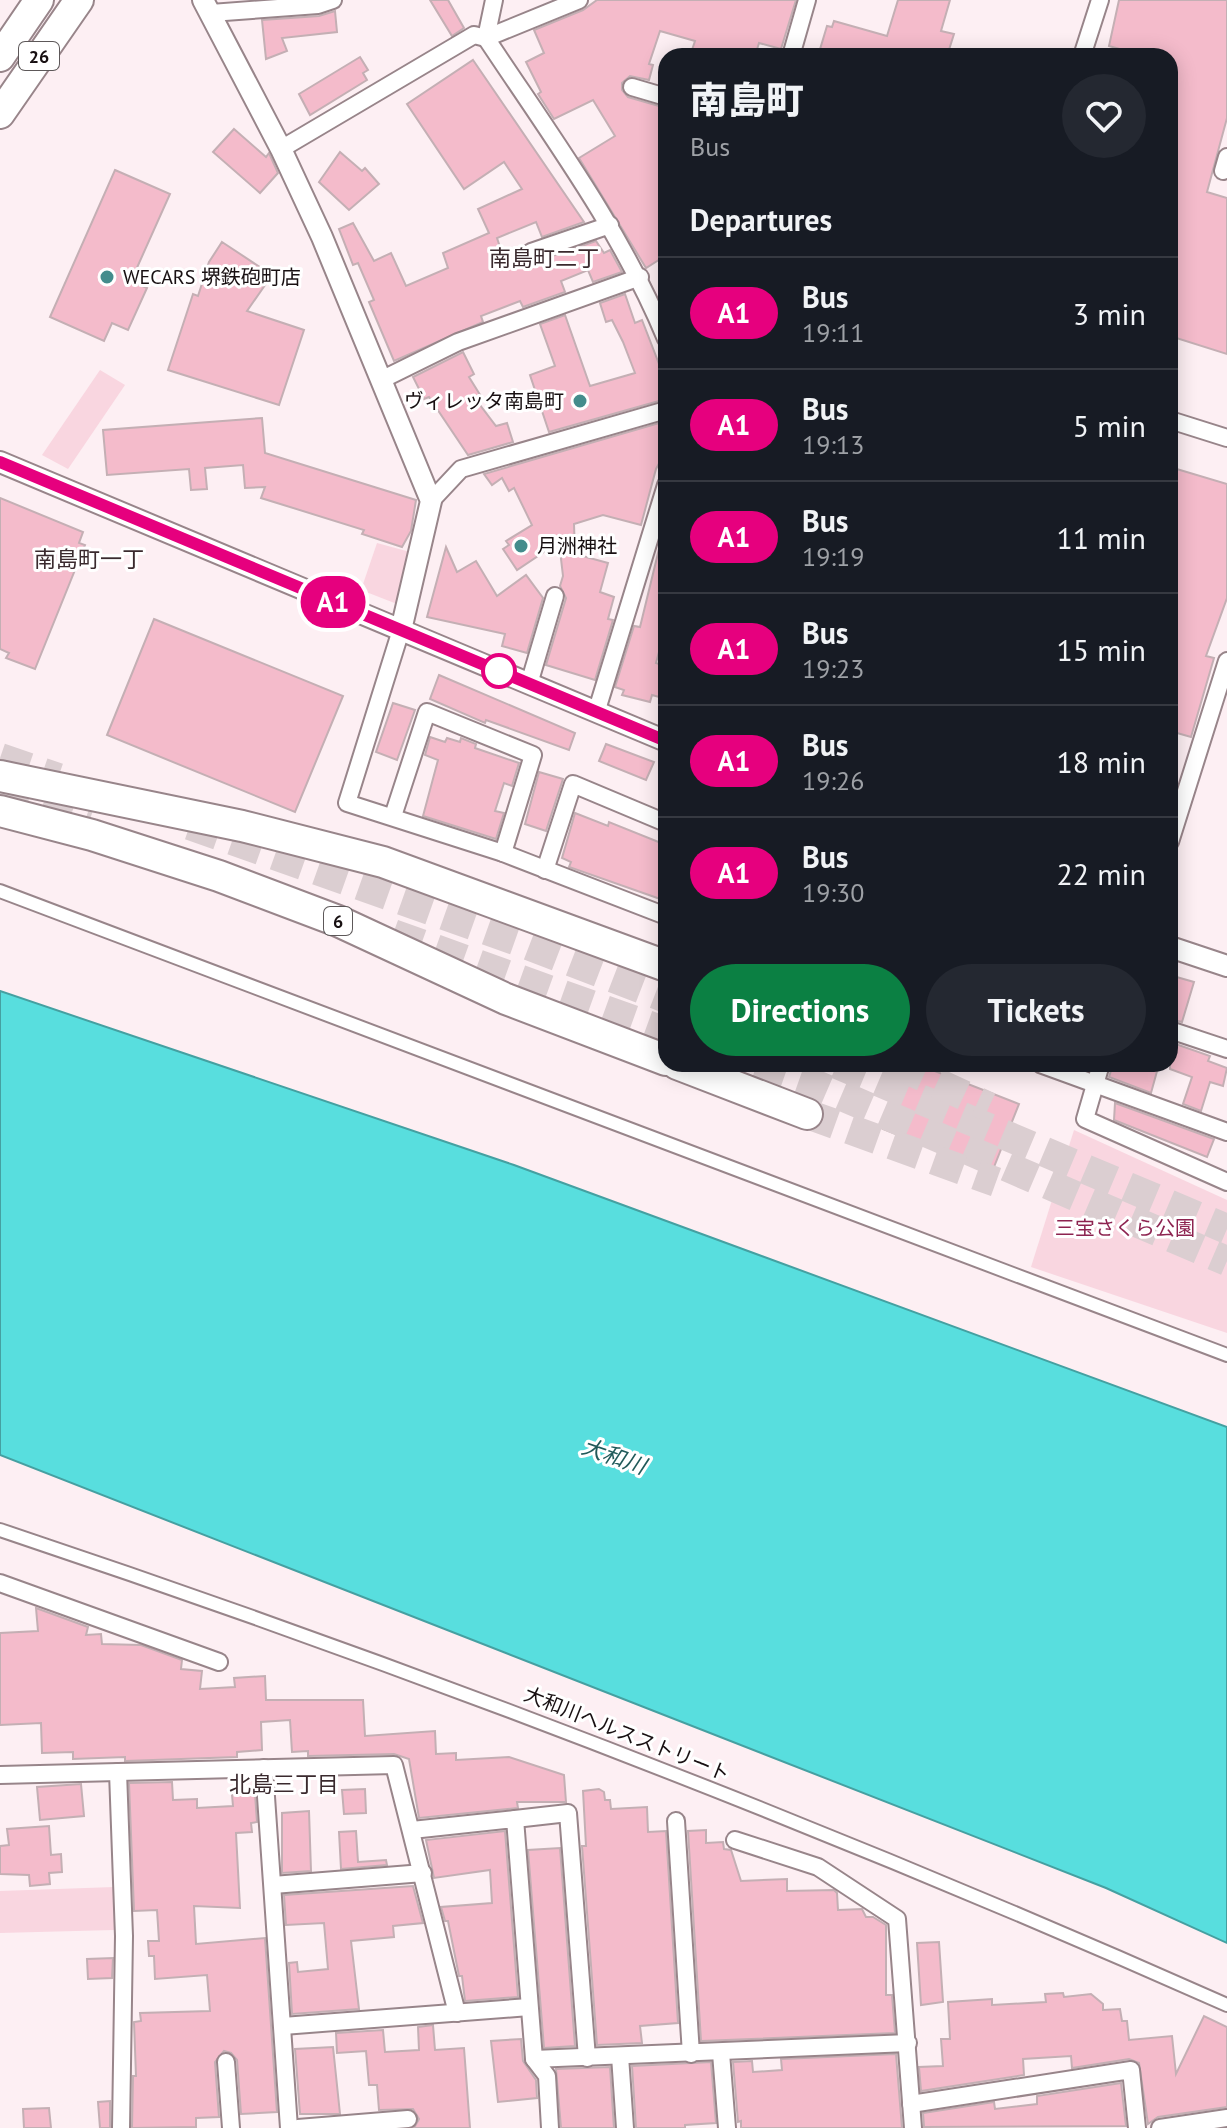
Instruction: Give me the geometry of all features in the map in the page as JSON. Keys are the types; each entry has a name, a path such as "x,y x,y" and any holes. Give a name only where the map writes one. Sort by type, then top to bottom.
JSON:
{"highway":[{"name":"26","path":"0,57 39,0"},
{"name":"26","path":"0,114 79,0"},
{"path":"0,776 242,826 383,862 658,963"},
{"name":"6","path":"0,811 92,835 249,887 338,921 506,999 658,1057"},
{"path":"698,1072 807,1114"}],"street":[{"path":"333,0 318,5 207,6 281,149 431,501"},
{"path":"494,0 486,38 610,225 640,277 658,320"},
{"path":"281,149 474,35 486,38 579,0"},
{"path":"793,48 807,0"},
{"path":"1085,48 1100,0"},
{"path":"632,87 658,95"},
{"path":"531,252 610,225"},
{"path":"381,380 458,342 640,277"},
{"path":"658,412 461,469 431,501 401,630 347,803 503,853 658,913"},
{"path":"1178,423 1227,438"},
{"path":"0,462 658,738"},
{"path":"596,713 658,511"},
{"path":"529,684 555,596"},
{"path":"1178,817 1227,661"},
{"path":"393,816 427,712 533,755 503,853"},
{"path":"545,870 573,784 658,820"},
{"path":"0,891 1227,1355"},
{"path":"1178,950 1227,966"},
{"path":"1178,1033 1227,1049"},
{"path":"1060,1072 1227,1132"},
{"path":"1098,1072 1085,1119 1227,1182"},
{"name":"大和川ヘルスストリート","path":"0,1530 239,1610 539,1720 1094,1946 1227,2005"},
{"path":"0,1583 219,1662"},
{"path":"0,1775 394,1765 457,2013"},
{"path":"264,1768 289,2128"},
{"path":"118,1772 124,1936 121,2128"},
{"path":"412,1830 568,1813 587,2058"},
{"path":"515,1819 534,2059 547,2076 550,2128"},
{"path":"676,1821 691,2054"},
{"path":"735,1840 818,1867 897,1919 913,2128"},
{"path":"273,1885 423,1873"},
{"path":"283,2026 529,2007"},
{"path":"534,2059 908,2043"},
{"path":"721,2053 727,2128"},
{"path":"620,2056 625,2128"},
{"path":"226,2062 231,2128"},
{"path":"911,2104 1131,2070 1137,2128"},
{"path":"1160,2128 1227,2118"},
{"path":"298,2128 408,2119"}],"green space":[{"path":"100,370 125,385 68,469 42,455"},
{"path":"377,543 410,552 397,604 361,590"},
{"name":"三宝さくら公園","path":"1074,1130 1227,1200 1227,1333 1031,1267"},
{"path":"114,1887 114,1930 0,1933 0,1891"}],"water":[{"name":"大和川","path":"0,991 514,1165 1227,1427 1227,1943 1106,1888 0,1455"}],"building":[{"path":"430,0 448,0 464,28 452,36"},
{"path":"597,0 796,0 781,48 759,43 757,48 693,48 695,41 660,31 649,64 653,65 649,80 630,76 622,83 622,90 628,97 658,106 658,260 646,268 579,158 615,136 593,100 554,119 538,94 541,92 526,62 544,53 534,30 583,10"},
{"path":"898,0 950,0 941,31 954,34 950,48 820,48 827,26 832,27 834,21 887,36"},
{"path":"1119,0 1227,0 1227,118 1207,192 1227,198 1227,354 1178,339 1178,48 1109,46"},
{"path":"335,11 337,32 282,38 287,51 266,59 262,20 319,16"},
{"path":"360,57 368,70 363,73 367,80 310,115 299,94"},
{"path":"473,60 584,222 542,237 536,222 497,238 506,265 522,258 535,262 596,241 604,253 610,250 622,272 593,282 588,270 561,281 565,292 523,307 520,301 481,316 483,322 394,361 369,302 374,300 358,263 353,265 339,229 353,223 374,261 391,253 406,286 448,268 443,253 489,233 478,209 522,189 504,162 464,189 407,104"},
{"path":"234,129 266,157 269,153 278,173 260,193 213,152"},
{"path":"340,152 362,171 365,168 379,184 349,210 319,182"},
{"path":"115,170 170,194 131,281 147,288 128,330 112,323 104,341 50,317"},
{"path":"222,242 272,275 247,311 304,330 279,405 168,370 193,294 198,296 209,262"},
{"path":"625,294 635,323 642,320 658,361 658,401 549,432 530,375 555,366 540,324 565,315 590,386 635,373 612,320 606,322 600,303"},
{"path":"463,352 474,374 469,377 482,398 477,401 496,426 507,423 513,442 468,455 429,397 424,399 413,377"},
{"path":"262,418 265,453 416,500 411,531 402,547 362,534 364,530 261,498 265,487 245,488 243,465 205,468 207,489 191,490 189,469 107,475 103,430"},
{"path":"658,423 658,465 641,525 603,515 574,524 575,554 608,563 600,592 614,597 608,619 613,620 595,680 546,665 566,598 560,586 563,576 559,542 517,570 503,549 509,545 506,541 532,525 514,488 509,491 502,478 492,485 484,474"},
{"path":"1178,469 1227,484 1227,598 1206,656 1214,658 1191,737 1178,733"},
{"path":"0,498 83,532 79,543 85,545 35,669 6,658 9,653 0,649"},
{"path":"446,547 457,572 476,561 497,596 526,575 543,598 527,653 502,646 505,634 427,617"},
{"path":"658,553 658,697 652,695 650,702 622,695 624,690 615,687 634,626 640,627"},
{"path":"154,619 343,696 295,812 107,735"},
{"path":"439,675 575,733 569,750 486,720 485,723 430,699"},
{"path":"393,703 415,710 397,760 376,752"},
{"path":"430,737 445,742 447,738 460,742 461,738 476,744 475,748 519,763 512,786 504,783 495,811 504,813 496,839 423,816 438,760 425,755"},
{"path":"606,744 654,762 646,780 599,761"},
{"path":"539,772 563,779 546,831 525,824"},
{"path":"575,813 608,826 609,822 658,842 658,898 569,867 571,862 562,858"},
{"path":"1178,977 1194,982 1182,1022 1178,1021"},
{"path":"1178,1045 1210,1056 1208,1061 1227,1068 1223,1086 1210,1082 1201,1111 1183,1104 1192,1077 1178,1072"},
{"path":"906,1072 937,1072 1019,1104 992,1172 883,1129"},
{"path":"1111,1072 1157,1072 1151,1093 1109,1077"},
{"path":"1115,1103 1214,1139 1207,1157 1114,1120"},
{"path":"36,1608 88,1627 86,1635 101,1634 102,1644 141,1645 182,1660 181,1669 202,1671 200,1689 235,1687 234,1678 265,1676 266,1700 363,1700 365,1736 435,1731 436,1754 456,1753 456,1760 509,1757 564,1775 566,1802 517,1802 518,1808 419,1818 409,1759 394,1754 308,1756 308,1751 292,1752 290,1720 261,1722 262,1750 237,1752 237,1757 125,1761 125,1757 73,1759 73,1752 42,1753 41,1723 0,1725 0,1633 38,1631"},
{"path":"172,1782 173,1800 197,1799 197,1808 233,1806 232,1795 255,1794 257,1822 251,1823 252,1832 236,1833 240,1908 194,1906 196,1944 265,1938 277,2112 241,2114 237,2060 224,2051 215,2062 219,2117 196,2118 196,2127 132,2128 133,2076 136,2076 134,2022 141,2021 140,2013 210,2011 207,1975 155,1979 154,1956 149,1956 148,1941 159,1941 157,1910 134,1911 129,1783"},
{"path":"81,1784 84,1816 40,1820 37,1787"},
{"path":"365,1789 366,1813 344,1814 342,1790"},
{"path":"599,1789 604,1792 605,1800 610,1800 611,1809 647,1807 648,1832 666,1831 678,2023 640,2026 642,2043 597,2045 582,1846 586,1846 583,1791"},
{"path":"309,1811 311,1871 282,1873 282,1813"},
{"path":"49,1826 51,1855 61,1854 62,1872 49,1873 50,1884 30,1886 29,1875 0,1874 0,1846 9,1845 7,1829"},
{"path":"706,1830 706,1843 723,1842 724,1849 731,1850 741,1881 787,1879 787,1891 834,1890 838,1910 862,1909 866,1917 873,1917 886,1925 886,1995 892,1995 895,2033 701,2041 688,1831"},
{"path":"356,1831 358,1862 386,1860 387,1865 341,1869 339,1832"},
{"path":"505,1831 518,1997 465,2001 448,1921 445,1921 441,1907 492,1903 490,1870 434,1878 426,1840"},
{"path":"560,1848 575,2046 544,2048 528,1850"},
{"path":"413,1886 423,1923 393,1926 394,1937 351,1941 359,2009 292,2014 289,1963 297,1962 298,1972 328,1969 324,1923 286,1925 284,1895"},
{"path":"939,1942 943,2002 921,2005 917,1943"},
{"path":"113,1958 112,1978 88,1979 87,1959"},
{"path":"1063,1993 1064,1997 1091,1994 1103,2004 1103,2010 1120,2009 1122,2021 1127,2021 1129,2040 1172,2036 1176,2074 1204,2016 1227,2027 1227,2107 1158,2117 1148,2124 1139,2063 1129,2059 1072,2068 1071,2056 1023,2059 1024,2075 921,2091 919,2067 943,2066 941,2039 950,2039 948,2002 992,1999 992,2005 1046,2002 1045,1994"},
{"path":"433,2025 435,2050 464,2048 470,2128 414,2128 419,2119 413,2109 379,2110 377,2085 369,2085 366,2051 337,2053 336,2033 383,2030 385,2052 419,2050 418,2027"},
{"path":"521,2039 523,2061 536,2080 537,2098 498,2102 491,2041"},
{"path":"333,2047 340,2114 300,2114 295,2049"},
{"path":"896,2054 902,2128 741,2128 741,2121 738,2122 733,2062 752,2061 753,2072 782,2070 781,2059"},
{"path":"711,2062 716,2123 685,2125 685,2128 636,2128 632,2066"},
{"path":"610,2067 614,2128 561,2128 556,2069"},
{"path":"1121,2083 1126,2126 924,2127 923,2113 994,2102 995,2109 1037,2104 1037,2096"},
{"path":"110,2101 110,2128 100,2128 98,2102"},
{"path":"49,2108 51,2128 24,2128 23,2109"}],"tunnel":[{"path":"0,758 58,778"},
{"path":"0,791 89,822"},
{"path":"190,825 523,943 658,995"},
{"path":"393,934 658,1029"},
{"path":"780,1072 1227,1261"},
{"path":"856,1072 1227,1229"},
{"path":"913,1072 989,1107"},
{"path":"807,1114 996,1182"}],"bus line":[{"name":"A1","path":"0,462 207,552 658,738"}],"place":[{"name":"WECARS 堺鉄砲町店","path":"107,277"},
{"name":"ヴィレッタ南島町","path":"580,401"},
{"name":"月洲神社","path":"521,546"}],"district":[{"name":"南島町二丁","path":"544,258"},
{"name":"南島町一丁","path":"89,559"},
{"name":"北島三丁目","path":"284,1784"}]}
